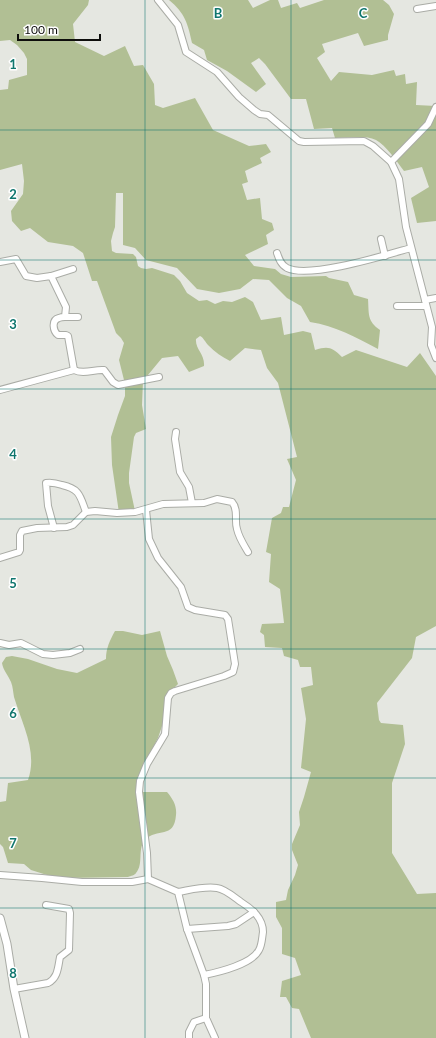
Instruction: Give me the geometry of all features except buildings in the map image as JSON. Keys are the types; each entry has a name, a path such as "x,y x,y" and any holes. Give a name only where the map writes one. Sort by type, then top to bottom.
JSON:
{"street":[{"path":"158,0 178,25 186,52 217,72 239,97 254,110 260,114 268,115 295,139 304,142 364,141 373,146 391,162 399,179 406,227 436,341"},
{"path":"417,9 436,6"},
{"path":"391,162 428,124 436,107"},
{"path":"381,239 385,256"},
{"path":"277,253 279,260 287,268 301,270 318,269 358,262 411,248"},
{"path":"0,262 16,259 26,276 37,278 51,276 72,269"},
{"path":"51,276 66,307 65,317"},
{"path":"425,300 436,298"},
{"path":"397,306 426,306"},
{"path":"74,370 68,336 58,335 54,330 53,324 58,318 78,317"},
{"path":"432,327 431,345 436,358"},
{"path":"0,390 74,370 90,372 104,370 113,382 118,385 159,377"},
{"path":"176,432 174,439 180,472 189,487 192,503"},
{"path":"54,528 48,506 46,484 50,482 72,487 78,492 86,512"},
{"path":"0,558 19,552 20,535 22,531 37,528 67,527 73,525 86,512 95,511 117,513 146,510 163,504 204,503 217,499 232,502 235,505 237,512 236,528 239,537 248,552"},
{"path":"146,510 149,539 158,558 181,587 188,607 194,610 225,616 228,619 235,664 233,672 175,691 171,693 168,698 165,734 147,764 140,781 139,792 147,853 148,879"},
{"path":"0,643 9,645 21,642 43,654 53,655 70,654 80,648"},
{"path":"0,875 82,882 132,882 148,879 178,892 209,887 219,888 250,907 261,921 263,927 262,940 259,950 254,956 231,969 204,975"},
{"path":"178,892 188,929 204,975 206,984 206,1018 215,1038"},
{"path":"14,989 53,981 56,976 60,957 69,950 69,909 46,905"},
{"path":"188,929 236,924 254,912"},
{"path":"0,918 7,944 14,989 25,1038"},
{"path":"189,1038 189,1032 194,1022 206,1018"}],"green space":[{"path":"0,0 89,0 88,5 73,24 75,42 104,56 125,46 134,66 143,65 154,84 155,105 163,108 195,98 213,130 249,146 266,144 271,152 260,158 262,163 245,171 248,182 242,184 247,200 260,198 262,219 272,223 274,230 266,235 268,244 245,255 254,266 275,269 281,274 291,277 326,276 348,282 354,295 368,299 371,320 380,330 378,349 337,329 310,322 301,306 287,298 269,280 253,279 240,289 219,293 197,289 177,268 146,260 135,248 123,245 123,193 116,193 115,227 111,241 112,251 116,253 133,254 136,257 138,266 141,268 152,268 174,275 180,281 187,293 199,301 207,300 215,304 223,301 232,302 245,297 253,302 261,320 281,317 284,335 303,331 311,333 315,350 330,348 342,357 356,350 407,367 420,353 436,376 436,626 416,637 412,658 377,703 379,720 381,723 403,725 405,744 392,783 392,853 417,894 436,893 436,1038 311,1038 299,1009 292,1008 286,997 280,997 282,981 301,975 295,958 282,954 282,928 276,917 276,902 286,900 288,890 298,865 292,850 292,844 300,825 299,812 311,772 301,768 306,719 301,688 313,685 311,667 300,667 298,660 284,656 282,648 265,647 264,635 260,632 262,624 284,623 280,589 269,582 271,554 266,552 272,518 281,513 283,507 289,507 296,480 287,459 297,457 278,383 267,368 261,350 245,348 230,361 213,350 200,336 196,339 196,343 203,358 204,366 189,372 178,356 162,358 143,381 142,405 146,429 136,433 134,437 129,473 129,483 135,511 119,513 112,465 111,437 125,396 125,384 119,360 124,343 116,333 97,281 92,281 83,253 73,246 48,242 30,228 21,231 12,221 11,211 23,194 24,181 22,164 0,170 0,90 8,89 9,80 27,75 27,59 17,45 10,40 0,41"},
{"path":"169,0 248,0 253,8 270,0 278,0 281,8 297,3 300,8 324,0 383,0 389,5 394,14 388,40 364,46 358,33 322,44 325,52 317,58 331,81 339,72 372,75 394,70 396,76 405,74 406,84 417,82 416,105 436,106 436,221 417,223 411,198 429,187 422,167 404,171 380,142 372,138 335,138 332,128 314,129 306,99 291,99 259,58 251,63 266,84 256,92 227,71 207,60 204,50 192,43 185,19 179,10"},
{"path":"115,631 142,635 160,631 167,656 178,684 167,695 162,726 158,738 141,770 139,792 167,792 173,800 175,806 175,823 172,828 150,836 145,840 141,848 140,865 135,874 128,877 66,878 47,875 31,870 24,864 8,863 3,847 0,844 0,802 6,801 8,783 28,780 31,770 31,759 28,738 14,697 12,684 3,668 2,663 6,657 12,656 77,673 106,659 109,644"}]}
